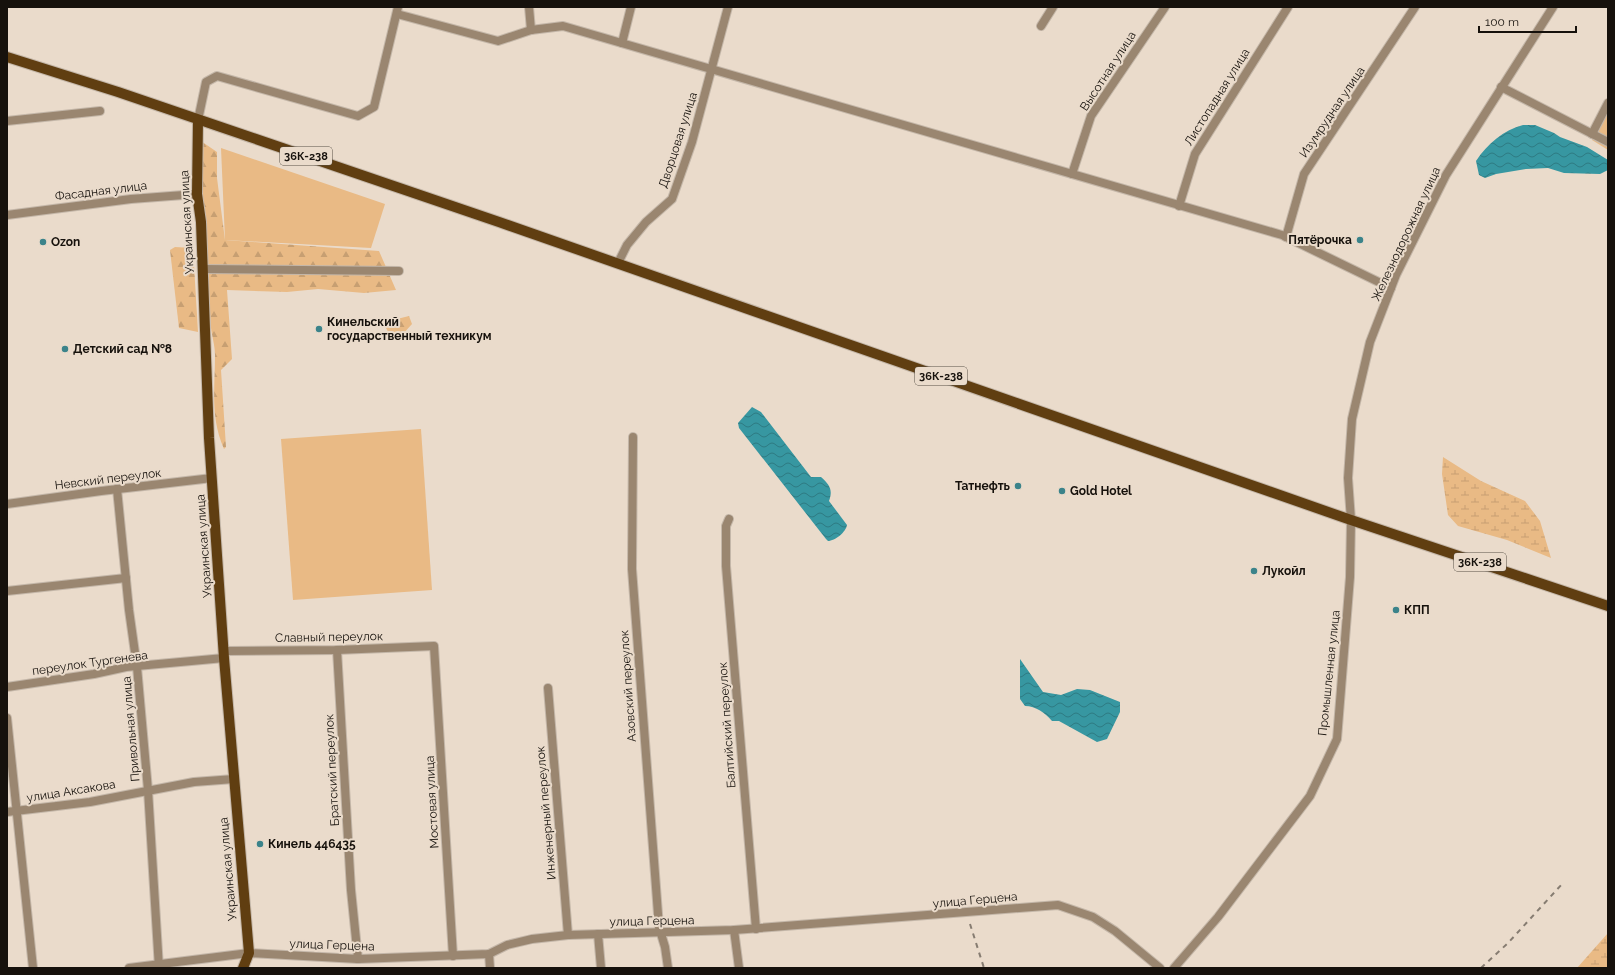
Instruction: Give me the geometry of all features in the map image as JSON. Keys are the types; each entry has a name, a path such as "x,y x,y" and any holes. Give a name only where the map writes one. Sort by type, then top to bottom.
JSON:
{"main road":[{"name":"36К-238","path":"7,57 500,222 1351,520 1608,606"},
{"name":"Украинская улица","path":"198,120 197,194 202,269 209,438 224,655 249,953 243,968"}],"street":[{"path":"529,7 531,30"},
{"path":"622,43 631,7"},
{"name":"Дворцовая улица","path":"618,263 627,245 646,222 672,198 692,142 728,7"},
{"path":"1041,26 1052,7"},
{"name":"Высотная улица","path":"1072,174 1091,116 1165,7"},
{"name":"Листопадная улица","path":"1180,206 1195,154 1288,7"},
{"name":"Изумрудная улица","path":"1286,237 1304,174 1415,7"},
{"name":"Железнодорожная улица","path":"1351,520 1348,478 1352,419 1370,342 1391,288 1446,175 1553,7"},
{"path":"198,120 206,82 217,76 358,116 374,107 397,10 498,41 531,30 564,26 1286,237 1391,288"},
{"path":"1501,87 1608,142"},
{"path":"1592,134 1608,103"},
{"path":"7,121 100,111"},
{"name":"Фасадная улица","path":"7,215 131,199 197,194"},
{"path":"202,269 399,271"},
{"name":"Азовский переулок","path":"633,437 632,569 659,933 665,947 668,968"},
{"name":"Невский переулок","path":"7,504 212,478"},
{"name":"Привольная улица","path":"117,489 137,667 148,790 159,967"},
{"name":"Балтийский переулок","path":"728,519 726,526 726,566 756,929"},
{"name":"Промышленная улица","path":"1174,968 1218,917 1310,796 1337,739 1350,577 1351,520"},
{"path":"7,591 126,578"},
{"name":"Славный переулок","path":"224,655 434,646"},
{"name":"Мостовая улица","path":"434,646 453,956"},
{"name":"Братский переулок","path":"337,650 351,890 358,959"},
{"name":"переулок Тургенева","path":"7,687 94,674 126,667 137,667 224,655"},
{"name":"Инженерный переулок","path":"548,688 568,935"},
{"path":"7,718 33,968"},
{"name":"улица Аксакова","path":"7,812 90,802 194,782 234,779"},
{"name":"улица Герцена","path":"129,968 159,967 249,953 358,959 489,954 507,945 532,939 568,935 756,929 1058,905 1093,917 1115,931 1160,968"},
{"path":"734,930 739,968"},
{"path":"598,934 601,968"},
{"path":"489,954 490,968"}],"green space":[{"path":"1608,110 1608,150 1592,140"},
{"path":"198,139 217,152 217,178 225,240 379,251 396,290 364,293 318,289 287,292 227,290 232,359 221,370 226,447 224,449 217,426 214,403 215,352 211,328"},
{"path":"221,148 385,204 371,248 225,240"},
{"path":"175,247 193,248 198,332 179,328 170,250"},
{"path":"409,316 412,324 403,334 390,335 386,328 397,319"},
{"path":"421,429 432,590 293,600 281,439"},
{"path":"1443,457 1481,481 1525,501 1540,521 1551,558 1507,540 1458,526 1448,515 1442,474"},
{"path":"1608,933 1608,966 1606,968 1577,968"}],"water":[{"path":"1523,125 1535,125 1560,137 1587,147 1608,160 1608,170 1600,174 1564,173 1548,168 1526,169 1496,174 1485,178 1479,175 1476,161 1485,149 1496,138 1509,130"},
{"path":"752,407 761,412 811,477 821,477 829,485 831,494 829,501 847,525 845,530 837,538 831,541 826,539 739,428 738,423"},
{"path":"1020,659 1043,692 1061,695 1077,689 1090,690 1120,702 1120,712 1107,739 1097,742 1059,721 1052,721 1037,709 1025,706 1020,699"}],"railway":[{"path":"1481,968 1508,943 1563,883"},
{"path":"970,924 984,968"}],"place":[{"name":"Пятёрочка","path":"1360,240"},
{"name":"Ozon","path":"43,242"},
{"name":"Кинельский государственный техникум","path":"319,329"},
{"name":"Детский сад №8","path":"65,349"},
{"name":"Татнефть","path":"1018,486"},
{"name":"Gold Hotel","path":"1062,491"},
{"name":"Лукойл","path":"1254,571"},
{"name":"КПП","path":"1396,610"},
{"name":"Кинель 446435","path":"260,844"}]}
